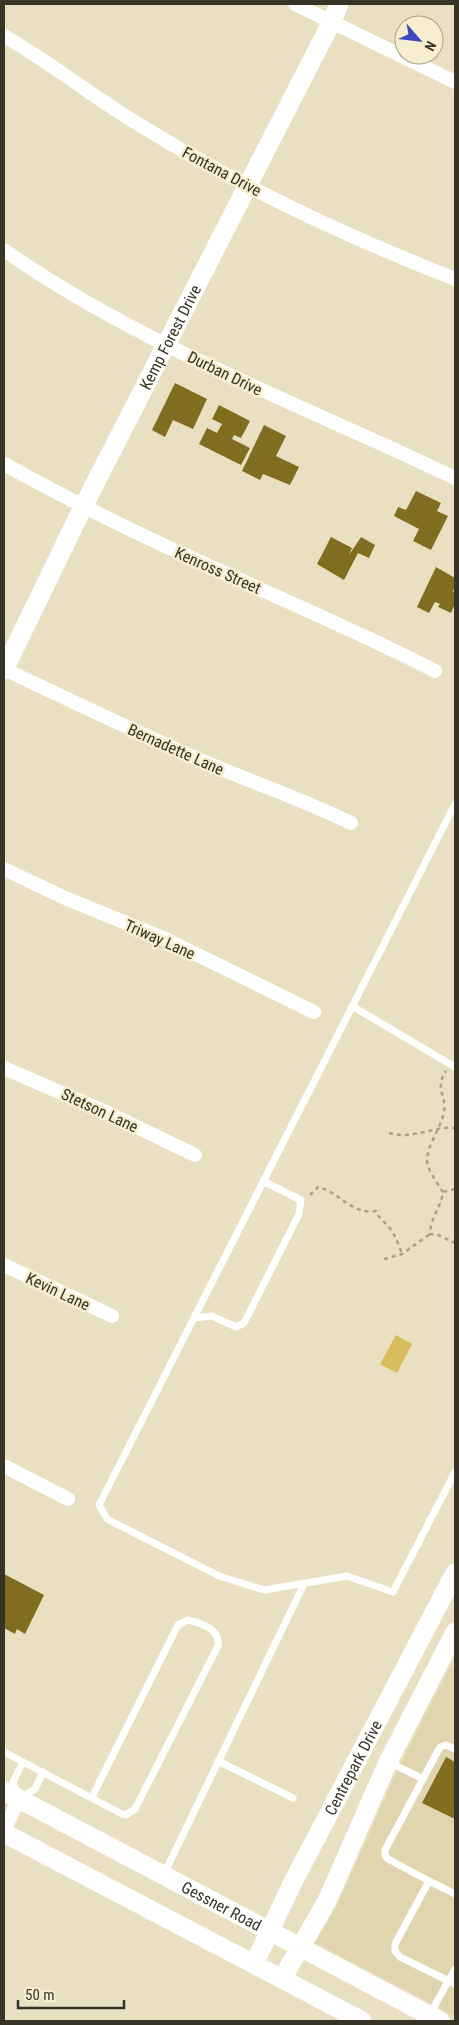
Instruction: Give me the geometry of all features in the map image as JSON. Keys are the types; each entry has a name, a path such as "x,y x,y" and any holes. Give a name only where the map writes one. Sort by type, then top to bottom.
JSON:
{"street":[{"path":"295,4 455,82"},
{"name":"Kemp Forest Drive","path":"4,669 84,507 331,23 338,4"},
{"name":"Fontana Drive","path":"4,36 138,124 248,185 358,238 455,279"},
{"name":"Durban Drive","path":"4,250 52,284 167,345 278,399 396,450 455,478"},
{"name":"Kenross Street","path":"4,464 84,507 187,556 336,622 434,671"},
{"name":"Bernadette Lane","path":"4,669 152,739 253,782 305,801 351,823"},
{"name":"Triway Lane","path":"4,869 65,898 163,938 314,1012"},
{"name":"Stetson Lane","path":"4,1068 110,1114 195,1155"},
{"name":"Kevin Lane","path":"4,1266 112,1316"},
{"path":"4,1466 68,1499"},
{"name":"Centrepark Drive","path":"254,1964 293,1882 454,1580"},
{"name":"Centrepark Drive","path":"282,1979 327,1901 388,1762 455,1632"},
{"path":"364,1751 388,1762"},
{"path":"12,1795 4,1831 362,2021"},
{"name":"Gessner Road","path":"12,1795 271,1931 432,2019"}],"lane":[{"path":"455,804 99,1505 107,1519 220,1576 264,1590 347,1576 393,1592 455,1472"},
{"path":"352,1006 453,1066"},
{"path":"194,1318 212,1316 236,1327 244,1323 299,1214 301,1200 263,1181"},
{"path":"163,1874 304,1584"},
{"path":"4,1752 126,1815 135,1809 218,1646 219,1640 216,1633 210,1628 188,1620 178,1625 92,1797"},
{"path":"455,1749 446,1745 440,1747 385,1850 385,1856 455,1894"},
{"path":"218,1761 293,1798"},
{"path":"23,1762 12,1782 12,1795 35,1788 43,1772"},
{"path":"388,1762 423,1779"},
{"path":"428,1880 395,1944 395,1951 400,1956 452,1983"},
{"path":"432,2019 452,1983 455,1968"}],"path":[{"path":"430,1234 432,1218 442,1201 443,1192 427,1163 428,1154 445,1105 440,1094 442,1076 453,1066"},
{"path":"389,1133 400,1136 414,1135 438,1129 455,1128"},
{"path":"301,1200 318,1187 336,1195 355,1209 376,1211 379,1218 390,1228 402,1254"},
{"path":"443,1192 455,1188"},
{"path":"384,1259 402,1254 430,1234 438,1235 455,1243"}],"shaded area":[{"path":"396,1335 412,1344 397,1373 380,1364"},
{"path":"452,1663 455,1669 455,2016 315,1943 337,1906 399,1767"}],"building":[{"path":"175,383 207,399 193,429 173,420 165,437 152,430"},
{"path":"219,405 250,421 241,438 234,435 232,439 250,448 241,465 199,444 207,428 217,433 222,424 212,419"},
{"path":"264,425 286,436 276,456 299,467 290,485 263,474 260,480 242,471"},
{"path":"416,491 441,503 437,511 448,516 431,550 413,541 419,529 394,516 398,507 406,510"},
{"path":"331,537 352,548 349,555 361,537 375,545 369,558 358,553 344,580 317,564"},
{"path":"436,567 455,578 455,587 452,593 455,590 455,604 451,613 438,607 440,604 435,602 429,613 417,607"},
{"path":"4,1574 44,1595 25,1634 17,1629 15,1634 4,1628"},
{"path":"446,1757 455,1762 455,1819 422,1803"}]}
